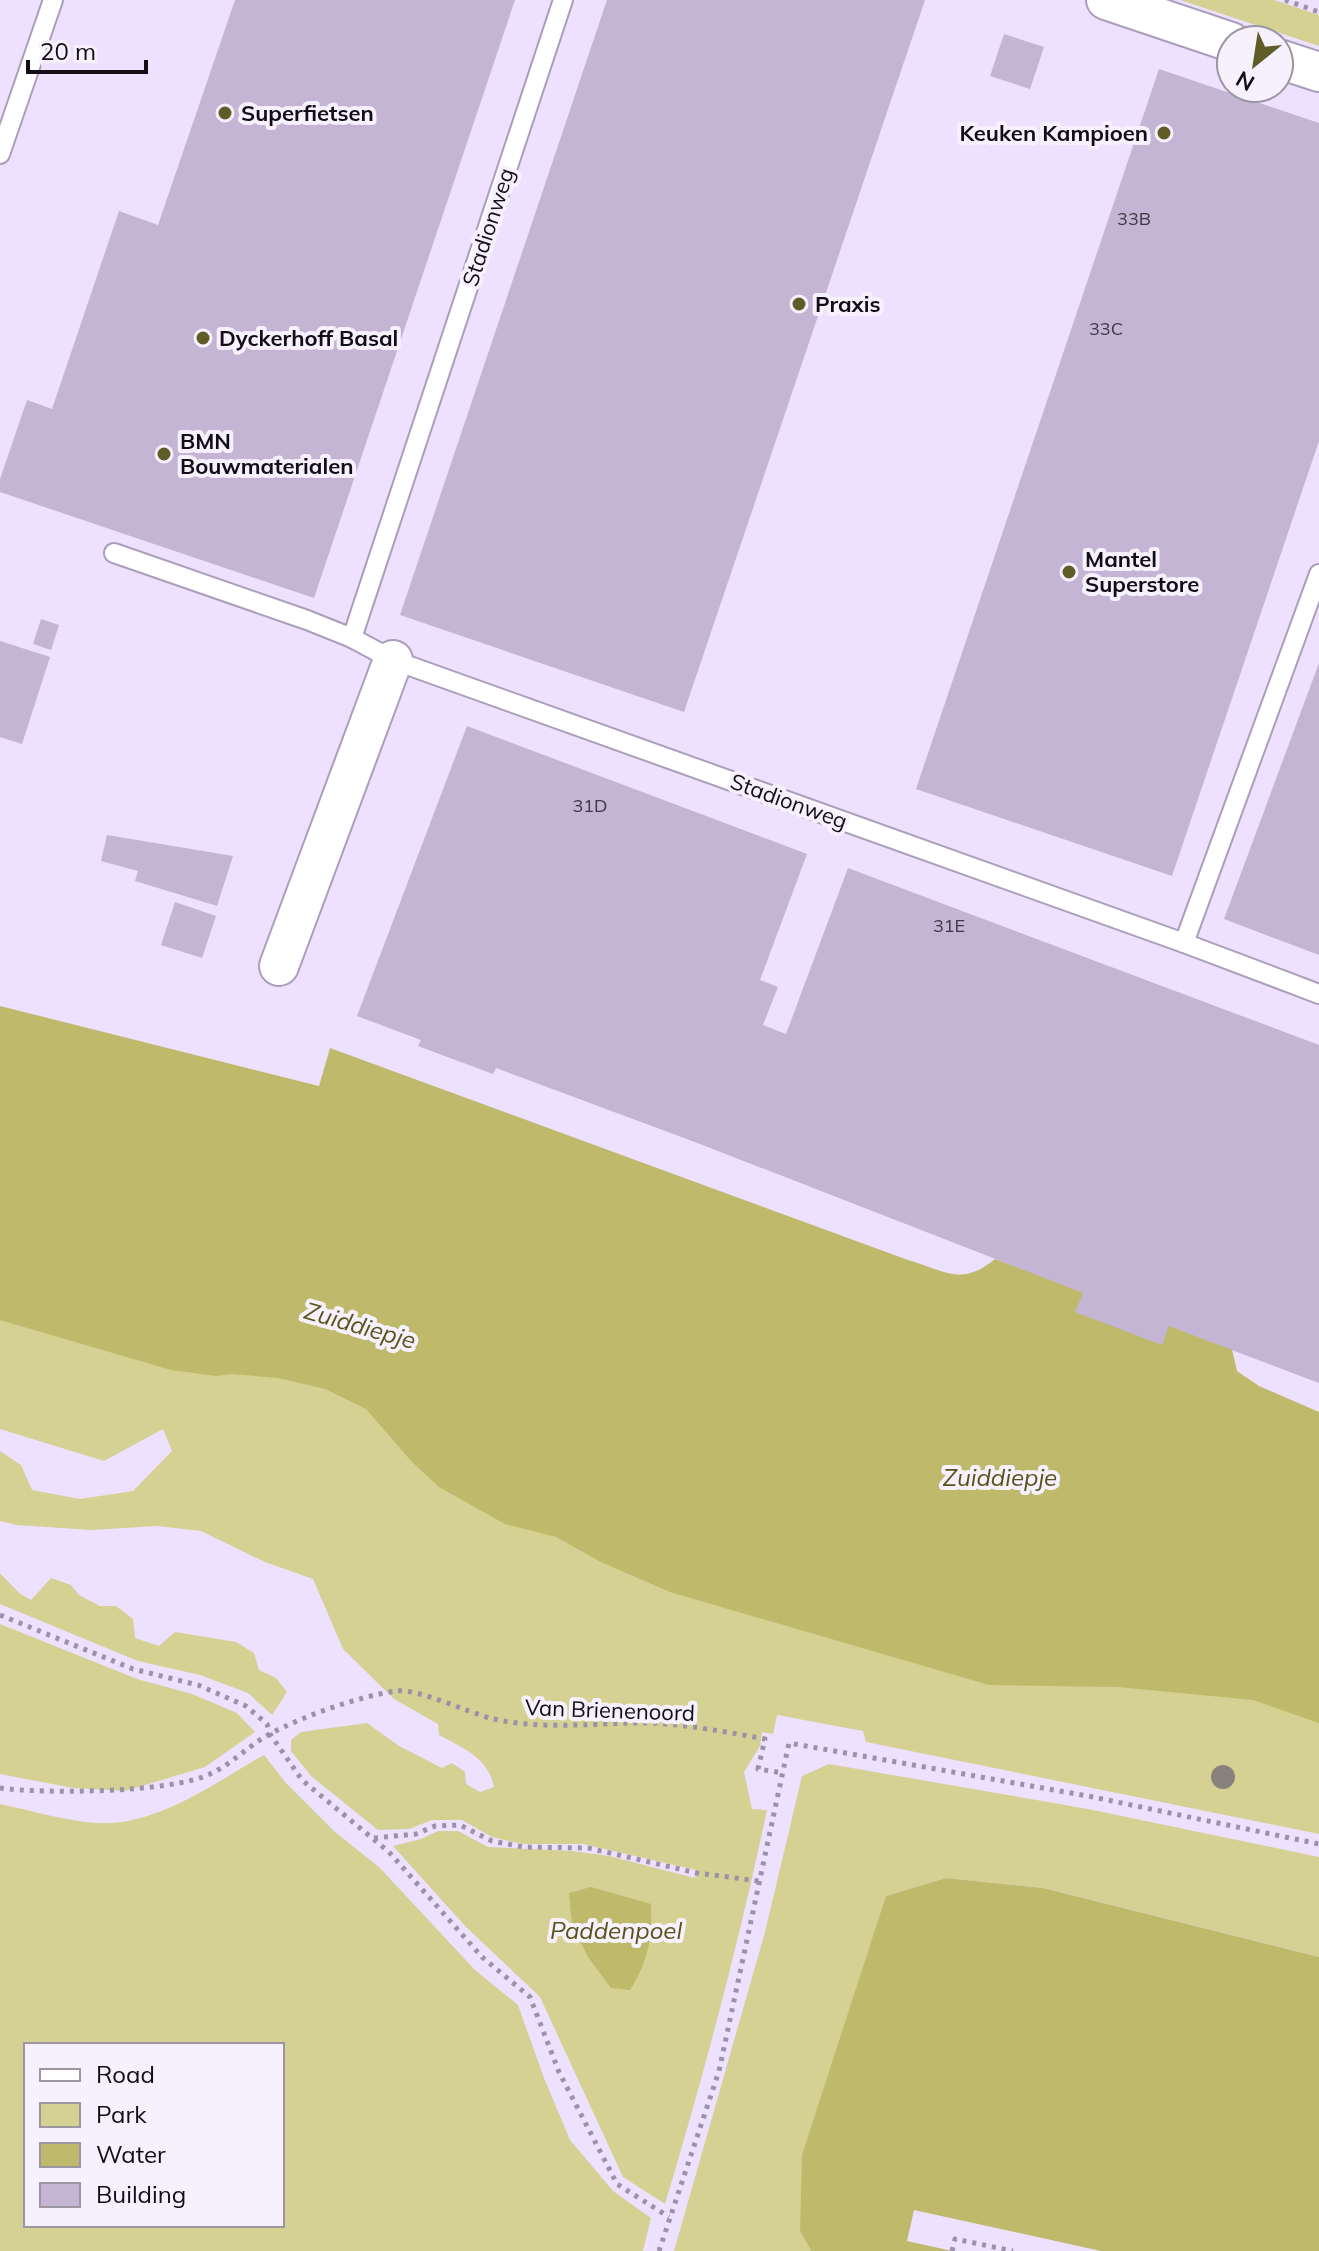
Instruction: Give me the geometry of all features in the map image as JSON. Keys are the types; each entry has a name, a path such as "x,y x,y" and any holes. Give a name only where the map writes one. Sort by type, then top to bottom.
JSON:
{"street":[{"path":"1106,0 1215,37"},
{"path":"1295,64 1319,72"},
{"path":"279,966 393,660"}],"lane":[{"path":"0,154 53,0"},
{"name":"Stadionweg","path":"563,0 352,638 393,660 1319,994"},
{"path":"114,553 352,638"},
{"path":"1184,943 1319,574"}],"path":[{"path":"1285,0 1319,12"},
{"path":"0,1615 133,1669 198,1685 246,1706 267,1724 270,1734 302,1780 389,1852 482,1957 530,1997 559,2072 617,2184 669,2217"},
{"name":"Van Brienenoord","path":"0,1788 28,1792 168,1784 209,1775 270,1734 333,1707 409,1690 464,1711 520,1724 576,1727 650,1723 765,1739 758,1769 783,1773"},
{"path":"659,2251 719,2071 789,1743 1088,1796 1319,1844"},
{"path":"374,1838 416,1834 435,1826 460,1825 492,1841 523,1847 588,1848 697,1873 759,1881"},
{"path":"952,2251 955,2239 1013,2251"}],"green space":[{"path":"1180,0 1274,0 1319,15 1319,46 1295,38 1295,24 1253,24"},
{"path":"0,1312 326,1385 1319,1688 1319,1834 866,1742 863,1731 777,1715 773,1734 762,1732 760,1746 744,1772 752,1809 767,1810 720,2008 665,2204 623,2177 540,1997 466,1927 393,1846 438,1831 458,1831 488,1847 609,1856 695,1878 696,1870 583,1844 522,1844 492,1837 462,1820 432,1820 409,1829 378,1830 311,1776 291,1751 291,1740 301,1732 367,1723 399,1746 442,1768 452,1763 465,1772 466,1784 480,1792 494,1787 491,1777 481,1761 439,1735 438,1724 394,1699 343,1649 313,1579 265,1562 201,1531 157,1526 91,1530 0,1521 0,1451 21,1465 32,1490 80,1499 133,1491 172,1451 163,1429 104,1461 0,1429"},
{"path":"0,1573 19,1593 31,1600 51,1578 71,1585 79,1595 100,1606 116,1606 133,1619 135,1638 159,1646 175,1632 236,1642 254,1653 259,1670 276,1678 287,1692 272,1715 248,1693 200,1675 138,1661 0,1604"},
{"path":"0,1624 137,1679 192,1694 237,1713 255,1732 205,1767 125,1791 73,1788 0,1774"},
{"path":"264,1755 286,1783 334,1831 380,1868 475,1970 518,2005 570,2140 613,2191 651,2218 643,2251 0,2251 0,1804 75,1820 120,1822 164,1810"},
{"path":"829,1764 1088,1809 1319,1857 1319,1957 1043,1888 946,1878 886,1896 800,2231 811,2251 674,2251 765,1932 802,1776"}],"water":[{"name":"Zuiddiepje","path":"0,1006 319,1086 330,1048 943,1272 972,1273 995,1259 1231,1345 1237,1371 1259,1386 1319,1412 1319,1723 1253,1700 1118,1687 989,1685 670,1592 601,1562 556,1537 505,1524 439,1487 412,1462 366,1409 325,1389 278,1378 232,1374 216,1376 171,1370 0,1320"},
{"path":"946,1878 1043,1888 1319,1957 1319,2251 811,2251 800,2231 802,2155 886,1896"},
{"name":"Paddenpoel","path":"591,1887 651,1904 648,1948 630,1990 611,1988 588,1957 572,1925 569,1893"}],"pier":[{"path":"914,2210 1101,2251 952,2251 907,2241"}],"building":[{"path":"235,0 515,0 314,598 0,492 0,479 27,400 52,409 119,211 158,225"},
{"path":"607,0 925,0 684,712 400,615"},
{"path":"1004,34 1044,47 1030,89 990,76"},
{"path":"1159,69 1215,88 1215,104 1263,104 1319,123 1319,441 1172,876 916,789"},
{"path":"41,619 59,625 51,650 33,644"},
{"path":"0,641 50,657 22,744 0,737"},
{"path":"1319,663 1319,955 1224,919"},
{"path":"467,726 807,854 760,980 778,987 763,1025 786,1034 848,868 1319,1045 1319,1383 1169,1326 1162,1345 1075,1312 1083,1293 496,1068 493,1074 418,1046 421,1040 357,1016"},
{"path":"107,835 233,856 217,906 135,881 138,871 101,861"},
{"path":"175,902 216,916 202,958 161,945"}],"place":[{"name":"Superfietsen","path":"225,113"},
{"name":"Keuken Kampioen","path":"1164,133"},
{"name":"Praxis","path":"799,304"},
{"name":"Dyckerhoff Basal","path":"203,338"},
{"name":"BMN Bouwmaterialen","path":"164,454"},
{"name":"Mantel Superstore","path":"1069,572"}]}
